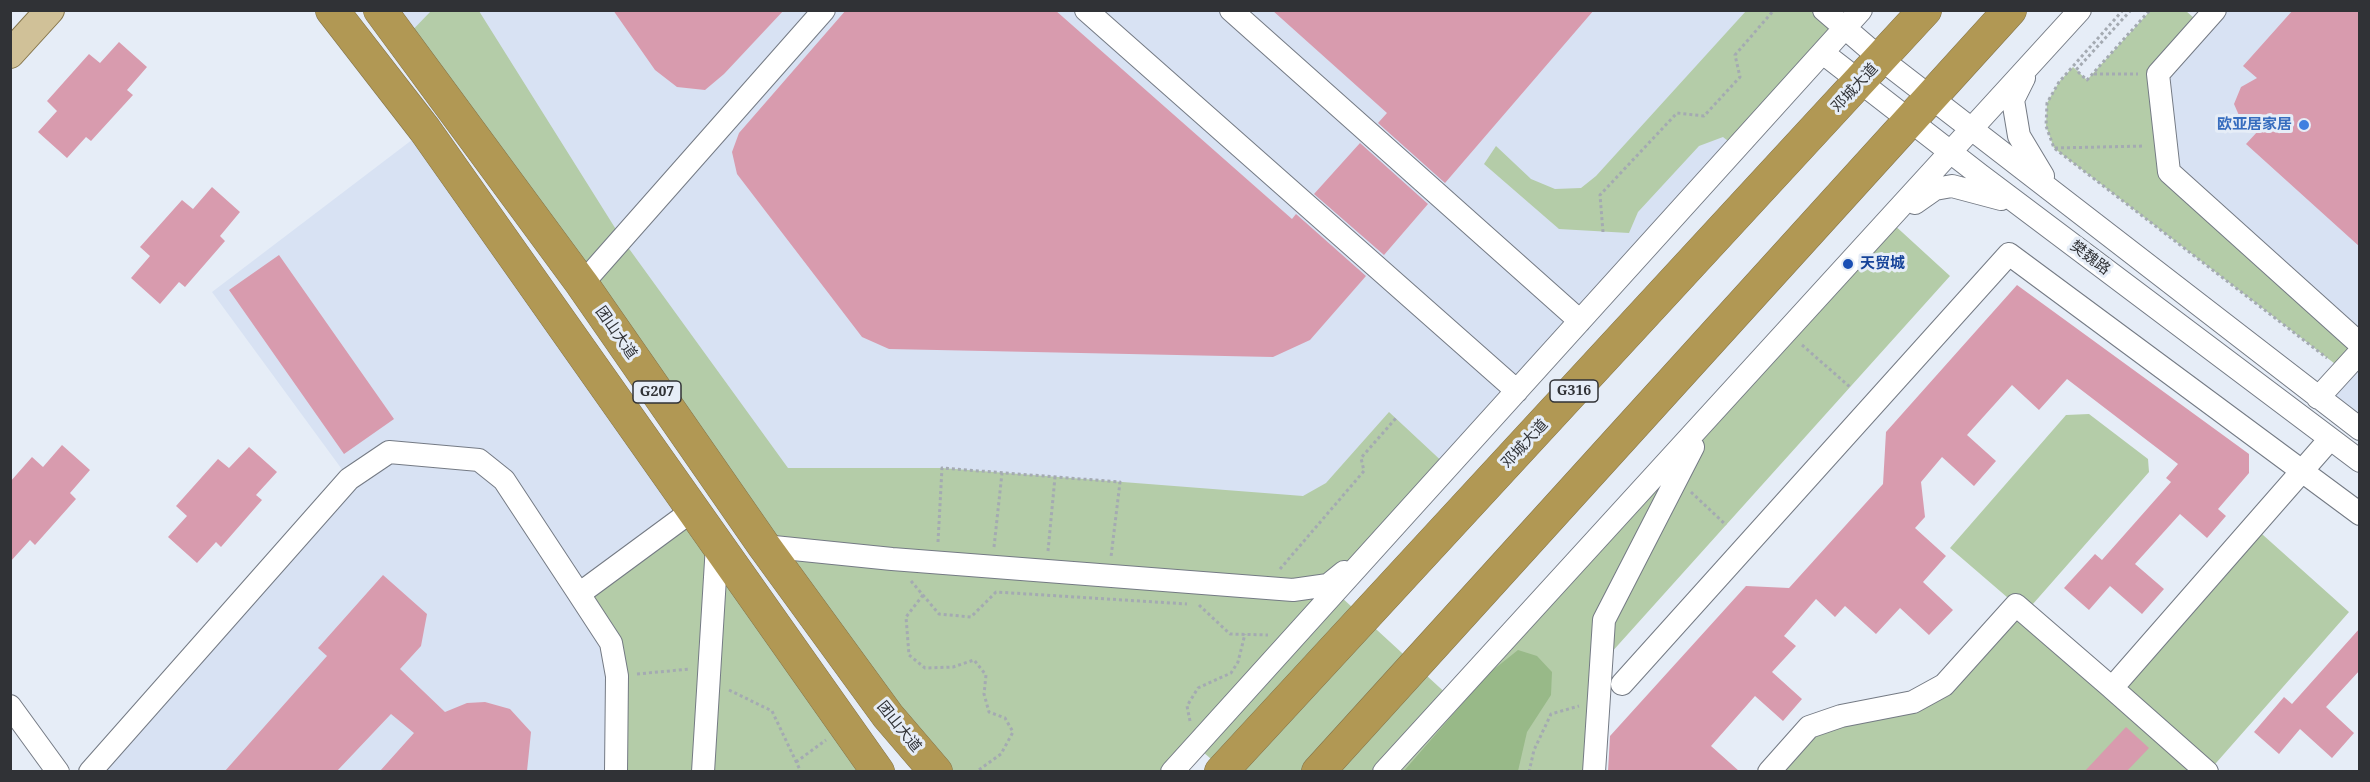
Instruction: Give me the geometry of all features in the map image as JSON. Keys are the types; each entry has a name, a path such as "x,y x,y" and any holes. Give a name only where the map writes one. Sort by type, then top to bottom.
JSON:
{"highway":[{"name":"G207","path":"332,10 425,130 878,771"},
{"name":"团山大道","path":"380,10 582,284 764,546 881,705 936,771"},
{"name":"邓城大道","path":"1221,771 1925,10"},
{"path":"1318,771 2010,10"},
{"path":"881,705 954,771"},
{"path":"850,733 870,771"}],"main road":[{"path":"10,54 50,10"}],"street":[{"path":"582,284 824,10"},
{"path":"1086,10 1517,391"},
{"path":"1231,10 1580,321"},
{"name":"樊魏路","path":"1824,10 1845,28 1871,70 1910,121 2360,461"},
{"path":"1172,771 1861,10"},
{"path":"1384,771 2080,10"},
{"path":"2215,10 2158,74 2169,172 2360,344"},
{"name":"樊魏路","path":"1823,53 1871,70 1932,96 2360,429"},
{"path":"2033,62 2013,100 2019,136 2052,190"},
{"path":"1876,234 1935,189 1952,186 1991,194 2028,212"},
{"path":"1622,684 2009,254 2360,514"},
{"path":"2318,398 2360,352"},
{"path":"1594,771 1604,620 1707,420"},
{"path":"2112,688 2330,439"},
{"path":"90,771 349,478 389,452 479,460 504,480 611,643 617,676 616,771"},
{"path":"579,594 693,510"},
{"path":"686,771 704,761 717,545"},
{"path":"764,546 892,559 1293,590 1328,585 1378,545"},
{"path":"1768,771 1809,727 1841,716 1913,702 1944,685 2016,605 2207,771"},
{"path":"10,706 58,771"}],"path":[{"path":"1603,231 1600,195 1677,113 1704,116 1740,77 1735,55 1774,10"},
{"path":"2123,10 2059,82 2047,103 2046,126 2054,148 2343,370"},
{"path":"2131,10 2076,70 2087,80 2150,10"},
{"path":"2093,74 2158,74"},
{"path":"2054,148 2166,145"},
{"path":"1786,332 1850,387"},
{"path":"1263,588 1364,471 1361,458 1396,418"},
{"path":"937,562 942,468 1002,472 1120,482 1109,576"},
{"path":"992,567 1002,472"},
{"path":"1046,571 1055,477"},
{"path":"1676,478 1726,525"},
{"path":"892,559 939,614 971,617 996,592 1201,605 1230,634 1275,635"},
{"path":"923,596 906,617 909,655 925,668 953,668 974,660 986,675 984,694 989,712 1005,718 1013,732 1001,754 976,771"},
{"path":"1196,746 1187,706 1198,688 1231,673 1238,662 1245,634"},
{"path":"617,676 709,674 772,711 801,771"},
{"path":"1529,771 1534,750 1551,714 1598,701"},
{"path":"796,762 850,733"}],"shaded area":[{"path":"1824,10 1845,28 1378,545 764,546 380,11"},
{"path":"2215,11 2359,11 2359,344 2169,172 2158,74"},
{"path":"425,130 717,545 703,771 90,772 349,479 212,292"},
{"path":"2359,352 2359,429 2318,398"}],"green space":[{"path":"431,11 479,11 622,239 788,468 942,468 1303,496 1326,483 1389,412 1448,467 1328,585 1451,698 1891,222 1950,276 1601,664 1594,771 1225,771 1196,746 1172,771 954,771 888,716 403,40"},
{"path":"1746,11 1824,11 1845,28 1737,148 1723,137 1699,146 1638,212 1629,233 1559,229 1484,164 1496,146 1531,179 1555,189 1581,188 1596,176"},
{"path":"2150,11 2186,11 2202,25 2158,75 2169,172 2359,344 2343,370 2054,148 2046,126 2047,103 2059,82 2073,67 2087,80"},
{"path":"2089,414 2148,459 2149,472 2025,613 2112,688 2253,526 2349,612 2209,771 1769,772 1809,727 1913,702 2015,604 1950,548 2066,415"},
{"path":"693,510 870,771 616,771 617,676 579,594"},
{"path":"1518,650 1537,656 1552,672 1551,695 1527,732 1518,771 1403,772 1488,674"}],"building":[{"path":"613,10 784,10 724,74 705,90 677,87 655,70"},
{"path":"846,10 1055,10 1292,219 1296,214 1366,276 1310,340 1273,357 889,349 862,337 737,174 732,152 739,133"},
{"path":"1272,10 1594,10 1445,183 1378,123 1387,113"},
{"name":"欧亚居家居","path":"2293,10 2360,10 2360,247 2246,144 2258,131 2241,120 2234,104 2241,87 2257,78 2243,66"},
{"path":"119,42 147,67 127,90 133,95 91,141 86,137 67,158 38,132 57,111 47,101 89,54 100,63"},
{"path":"1360,143 1428,204 1384,255 1314,194"},
{"path":"212,187 240,212 220,236 225,241 185,287 179,282 160,304 131,278 150,256 140,247 182,200 193,209"},
{"path":"279,255 394,419 344,454 229,290"},
{"path":"2017,285 2249,454 2249,473 2218,509 2226,516 2207,538 2180,514 2135,564 2164,589 2142,614 2110,586 2089,610 2064,588 2095,554 2102,560 2171,482 2166,478 2178,464 2067,379 2039,410 2012,385 1967,435 1996,461 1974,486 1942,457 1921,482 1925,517 1915,528 1946,556 1923,582 1953,610 1929,635 1900,608 1876,634 1845,606 1835,617 1816,599 1784,636 1796,646 1772,672 1802,699 1783,721 1755,696 1711,746 1739,771 1608,771 1610,736 1746,586 1789,588 1883,484 1886,432"},
{"path":"62,445 90,470 70,493 76,499 35,545 30,540 10,562 10,482 32,457 43,467"},
{"path":"249,447 277,472 256,495 262,500 221,547 216,542 197,563 168,537 187,516 176,506 218,459 229,468"},
{"path":"383,575 427,614 421,646 400,669 445,712 467,703 485,702 510,709 531,732 527,771 380,771 414,733 391,714 337,771 225,771 327,656 318,648"},
{"path":"2360,628 2360,670 2326,707 2354,733 2332,758 2300,729 2279,754 2254,732 2284,697 2292,704"},
{"path":"2126,727 2149,748 2127,771 2085,771"}],"place":[{"name":"欧亚居家居","path":"2304,125"},
{"name":"天贸城","path":"1848,264"}]}
